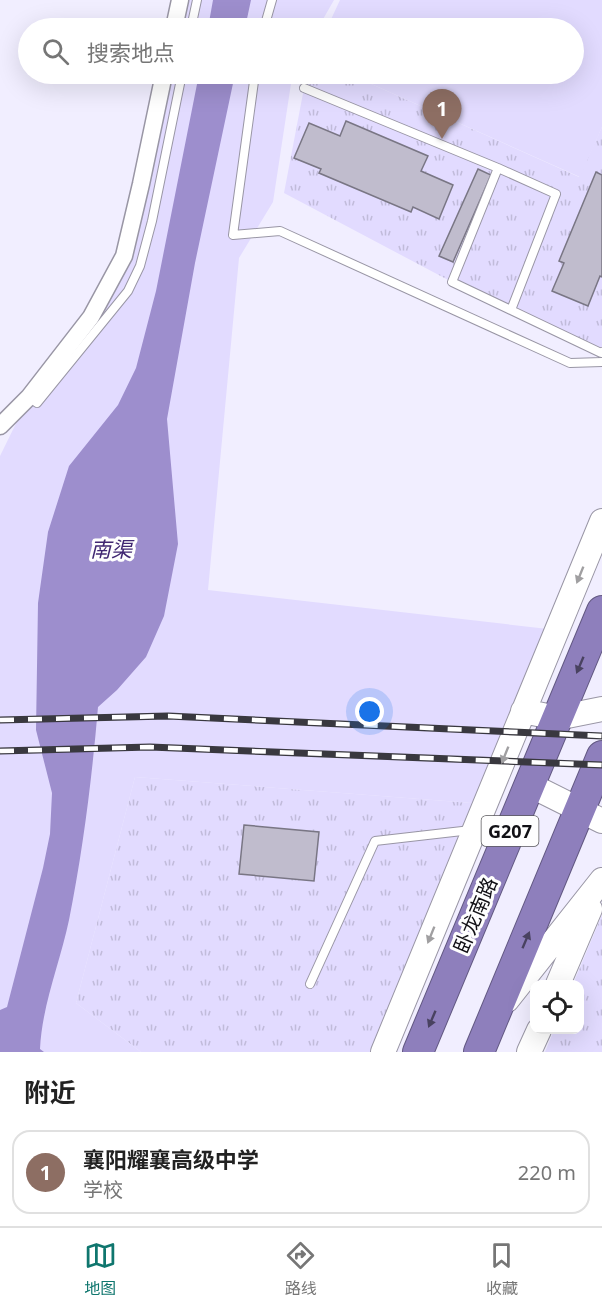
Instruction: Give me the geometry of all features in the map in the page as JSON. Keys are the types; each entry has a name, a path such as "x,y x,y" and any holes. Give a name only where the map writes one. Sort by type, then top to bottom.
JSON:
{"highway":[{"name":"卧龙南路","path":"418,1052 602,611"},
{"name":"G207","path":"479,1052 493,1018 591,816 602,756"}],"street":[{"path":"176,18 180,0"},
{"path":"0,426 29,397 90,317 124,256 162,84"},
{"path":"383,1052 602,520"},
{"path":"523,711 557,718 602,709"},
{"path":"530,785 591,816"},
{"path":"493,1018 602,880"},
{"path":"560,980 602,880"},
{"path":"529,1052 537,1034"}],"lane":[{"path":"194,18 197,0"},
{"path":"267,18 272,0"},
{"path":"29,397 37,403 128,291 136,275 152,221 180,84"},
{"path":"254,84 233,236 280,231 570,363 601,357"},
{"path":"304,88 556,194 511,310"},
{"path":"498,168 452,282 601,357"},
{"path":"310,984 375,841 475,830"}],"green space":[{"path":"180,0 334,0 324,18 176,18"},
{"path":"340,0 602,0 602,127 580,177 371,84 584,84 584,18 332,18"},
{"path":"162,84 291,84 273,202 239,258 208,590 557,630 485,804 135,777 76,1003 141,1052 0,1052 0,456 29,397 124,256"},
{"path":"305,84 371,84 579,177 602,127 602,353 452,282 284,193"},
{"path":"135,777 485,804 383,1052 141,1052 76,1003"},
{"path":"602,915 602,1052 545,1052 552,1034 584,1034 584,980 575,980"}],"water":[{"path":"213,0 251,0 247,18 210,18"},
{"name":"南渠","path":"197,84 233,84 195,263 167,419 178,544 164,616 146,657 117,690 98,707 79,867 69,920 44,1016 40,1049 44,1052 0,1052 0,1010 7,1007 50,834 52,793 36,730 38,603 48,532 69,466 118,405 136,368 156,291"}],"building":[{"path":"346,121 428,156 421,171 453,185 439,219 413,207 411,212 319,173 321,169 294,158 309,123 340,136"},
{"path":"478,169 491,175 453,262 439,256"},
{"path":"596,172 602,175 602,277 600,276 588,306 552,291 564,263 559,261"},
{"path":"244,825 319,832 314,881 239,874"}],"railway":[{"path":"0,720 168,716 602,736"},
{"path":"0,751 150,747 602,765"}],"place":[{"name":"襄阳耀襄高级中学","path":"442,139"}]}
